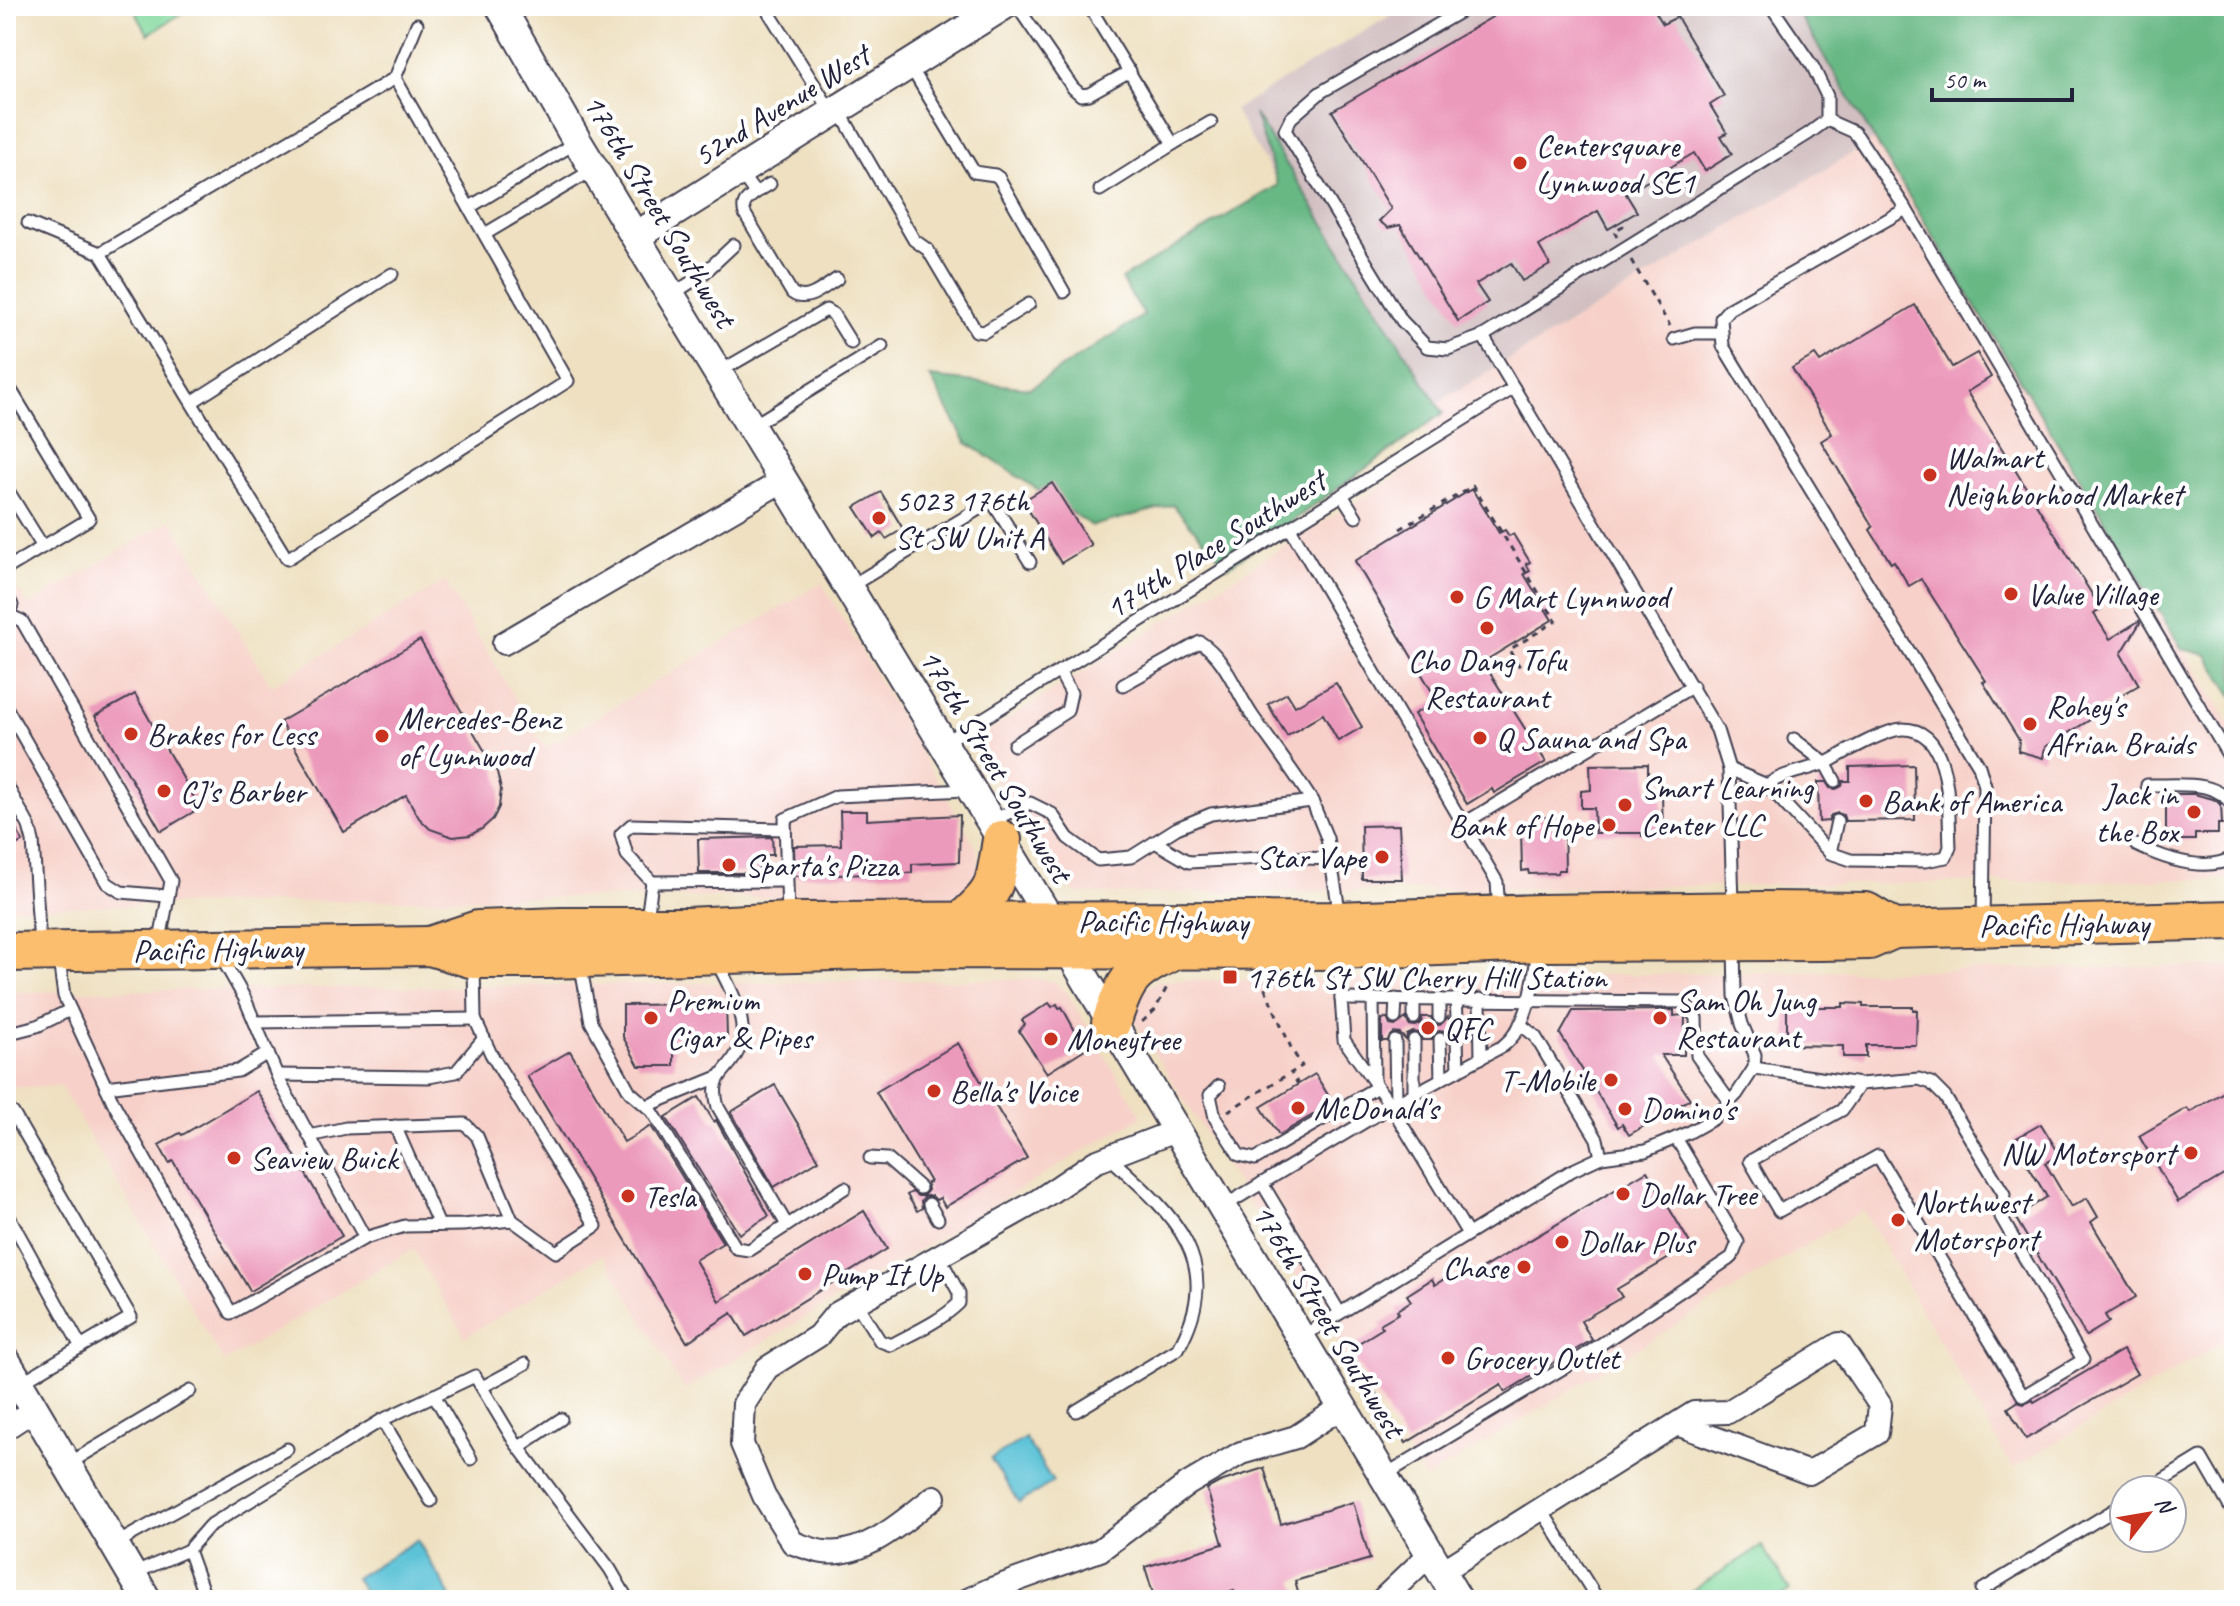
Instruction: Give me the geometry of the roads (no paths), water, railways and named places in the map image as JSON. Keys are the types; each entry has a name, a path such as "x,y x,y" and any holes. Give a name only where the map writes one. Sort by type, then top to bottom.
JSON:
{"highway":[{"path":"961,922 986,900 994,888 996,830"},
{"name":"Pacific Highway","path":"430,946 478,930 789,922 961,922 1177,949 1339,935 1499,915 1733,926 1869,940 1894,929 2234,920"},
{"name":"Pacific Highway","path":"35,952 430,946 474,959 524,959 903,949 1059,935 1339,935 1539,942 1733,926"},
{"path":"524,959 546,944 614,941 646,928"},
{"path":"1125,1024 1123,989 1133,973 1144,964 1177,949"}],"street":[{"name":"176th Street Southwest","path":"500,6 577,141 1059,935 1125,1024 1175,1131 1458,1600"},
{"name":"52nd Avenue West","path":"636,236 748,182 835,112 909,65 966,16 1003,6"},
{"path":"504,643 784,480"},
{"path":"934,1497 898,1526 853,1550 824,1552 793,1543 764,1496 742,1444 744,1404 767,1368 818,1336 836,1314 1039,1200 1095,1162 1175,1131"},
{"path":"1382,1600 1436,1563 1541,1509 1694,1413 1728,1412 1839,1344 1880,1405 1877,1433 1809,1473 1677,1424"},
{"path":"13,1372 147,1600"},
{"path":"968,1600 1100,1550 1188,1484 1241,1453 1296,1437 1342,1407"},
{"path":"6,1428 35,1409"}],"lane":[{"path":"765,6 914,240 928,250 976,331 984,332 1029,304"},
{"path":"1017,6 1073,88 1081,95 1089,94 1130,71"},
{"path":"1089,6 1173,144"},
{"path":"1470,6 1321,92 1291,118 1285,130 1402,321 1427,347 1448,349 1483,336 1827,120"},
{"path":"1771,6 1813,67 1827,96 1827,120"},
{"path":"100,253 395,78 417,24"},
{"path":"909,65 974,172 999,178 1064,292"},
{"path":"28,223 100,253 287,559 568,381 395,78"},
{"path":"1827,120 1858,137 1906,209 2234,765"},
{"path":"1100,190 1211,122"},
{"path":"470,207 577,141"},
{"path":"485,234 594,169"},
{"path":"770,184 748,182 745,214 792,293 805,298 837,279"},
{"path":"1906,209 1729,309 1721,318 1720,333 1723,346 1811,494 1979,766 1985,786 1983,925"},
{"path":"672,295 702,275 734,245"},
{"path":"192,402 392,274"},
{"path":"719,372 826,310 833,314 851,343"},
{"path":"1676,339 1695,333 1720,333"},
{"path":"1300,1338 1571,1171 1601,1157 1645,1151 1713,1119 1730,1102 1754,1068 1755,1055 1735,996 1729,769 1717,730 1483,336"},
{"path":"751,426 882,346"},
{"path":"6,382 89,519 6,569"},
{"name":"174th Place Southwest","path":"944,744 1514,388"},
{"path":"7,489 43,547"},
{"path":"1342,495 1356,517"},
{"path":"849,587 992,501 1030,562"},
{"path":"1290,528 1497,882 1499,915"},
{"path":"6,594 12,605 8,615 22,621 171,881 158,950"},
{"path":"1123,685 1200,642 1214,651 1252,716 1285,758 1312,801 1327,838 1339,935 1344,1040 1394,1104 1468,1234"},
{"path":"1014,745 1067,711 1071,693 1059,671"},
{"path":"1463,824 1693,686"},
{"path":"6,707 107,883 121,892 167,896"},
{"path":"1729,769 1767,785 1830,853 1851,860 1925,861 1946,857 1950,847 1944,766 1930,742 1920,732 1900,729 1825,763 1779,776 1767,785"},
{"path":"1794,739 1825,763 1835,781"},
{"path":"6,784 29,826 33,841 35,952 64,996 106,1087 231,1313 365,1238 405,1226 512,1220"},
{"path":"2147,785 2211,787 2222,793 2234,807"},
{"path":"789,922 785,819 837,796 972,790"},
{"path":"996,830 1030,803 1052,814 1068,838 1098,860 1131,857 1177,828 1211,814 1312,801"},
{"path":"1830,853 1837,821"},
{"path":"785,829 631,825 621,834 627,855 652,882 786,881"},
{"path":"1155,842 1189,862 1279,857 1331,859"},
{"path":"2136,845 2180,862 2208,864 2234,857"},
{"path":"646,928 652,882"},
{"path":"1221,1208 1394,1104 1514,1037 1529,999 1539,942"},
{"path":"216,948 255,1022 277,1075 365,1238"},
{"path":"714,954 736,1003 742,1033 737,1052 714,1087 718,1107 787,1225"},
{"path":"580,958 591,1022 630,1092 647,1106 736,1248 749,1250 845,1188"},
{"path":"309,1136 346,1128 465,1124 477,1136 512,1220 556,1252 596,1226 491,1054 475,1019 472,987 474,959"},
{"path":"1341,999 1684,1002 1696,1018 1697,1056 1730,1102"},
{"path":"1373,999 1376,1084"},
{"path":"1395,1018 1396,999"},
{"path":"1414,999 1414,1018"},
{"path":"1439,999 1439,1017"},
{"path":"1456,999 1457,1017"},
{"path":"1480,999 1481,1058"},
{"path":"6,1034 37,1026 70,1010"},
{"path":"255,1022 475,1019"},
{"path":"1520,1024 1535,1036 1597,1139 1601,1157"},
{"path":"277,1075 429,1077 456,1072 484,1038"},
{"path":"1440,1039 1441,1079"},
{"path":"1457,1039 1458,1070"},
{"path":"1414,1040 1414,1093"},
{"path":"1394,1104 1395,1041"},
{"path":"106,1087 238,1071 268,1053"},
{"path":"1754,1068 1860,1084 1919,1079 1931,1083 1945,1097 2004,1194 2001,1217 2083,1360 2023,1396 1878,1156 1779,1211 1750,1161 1842,1110 1860,1084"},
{"path":"647,1106 718,1077"},
{"path":"1219,1086 1210,1095 1215,1118 1239,1155 1255,1159 1376,1084"},
{"path":"6,1108 13,1113 131,1317 81,1347 13,1372"},
{"path":"395,1126 439,1225"},
{"path":"1383,1476 1580,1358 1732,1257 1738,1242 1676,1138"},
{"path":"1076,1411 1178,1349 1187,1334 1194,1309 1196,1268 1184,1235 1162,1204 1109,1157"},
{"path":"870,1158 887,1159 920,1188"},
{"path":"1262,1183 1340,1313"},
{"path":"929,1204 938,1219"},
{"path":"6,1211 81,1347"},
{"path":"856,1303 880,1341 891,1345 905,1338 959,1303 959,1293 939,1256"},
{"path":"482,1387 525,1364"},
{"path":"132,1574 188,1550 209,1526 382,1420 475,1376 519,1447 610,1569 628,1600"},
{"path":"68,1464 190,1391"},
{"path":"434,1395 471,1459"},
{"path":"519,1447 561,1419"},
{"path":"382,1420 431,1501"},
{"path":"115,1545 287,1449"},
{"path":"2173,1474 2201,1457 2234,1514"},
{"path":"1541,1509 1598,1600"},
{"path":"1988,1600 1982,1590 2108,1514"},
{"path":"188,1550 206,1600"}],"water":[{"path":"1025,1438 1053,1482 1019,1503 991,1459"},
{"path":"417,1540 451,1596 445,1600 369,1600 355,1578"}],"place":[{"name":"Centersquare Lynnwood SE1","path":"1520,163"},
{"name":"Walmart Neighborhood Market","path":"1930,475"},
{"name":"5023 176th St SW Unit A","path":"879,518"},
{"name":"Value Village","path":"2011,594"},
{"name":"G Mart Lynnwood","path":"1457,597"},
{"name":"Cho Dang Tofu Restaurant","path":"1487,628"},
{"name":"Rohey's Afrian Braids","path":"2030,724"},
{"name":"Brakes for Less","path":"131,734"},
{"name":"Mercedes-Benz of Lynnwood","path":"382,736"},
{"name":"Q Sauna and Spa","path":"1480,738"},
{"name":"CJ's Barber","path":"164,791"},
{"name":"Bank of America","path":"1866,801"},
{"name":"Smart Learning Center LLC","path":"1625,805"},
{"name":"Jack in the Box","path":"2194,812"},
{"name":"Bank of Hope","path":"1609,825"},
{"name":"Star Vape","path":"1382,857"},
{"name":"Sparta's Pizza","path":"729,865"},
{"name":"176th St SW Cherry Hill Station","path":"1230,977"},
{"name":"Premium Cigar & Pipes","path":"651,1018"},
{"name":"Sam Oh Jung Restaurant","path":"1660,1018"},
{"name":"QFC","path":"1428,1028"},
{"name":"Moneytree","path":"1051,1039"},
{"name":"T-Mobile","path":"1611,1080"},
{"name":"Bella's Voice","path":"934,1091"},
{"name":"McDonald's","path":"1298,1108"},
{"name":"Domino's","path":"1625,1109"},
{"name":"NW Motorsport","path":"2191,1153"},
{"name":"Seaview Buick","path":"234,1158"},
{"name":"Dollar Tree","path":"1623,1194"},
{"name":"Tesla","path":"628,1196"},
{"name":"Northwest Motorsport","path":"1898,1220"},
{"name":"Dollar Plus","path":"1562,1242"},
{"name":"Chase","path":"1524,1267"},
{"name":"Pump It Up","path":"805,1274"},
{"name":"Grocery Outlet","path":"1448,1358"}]}
